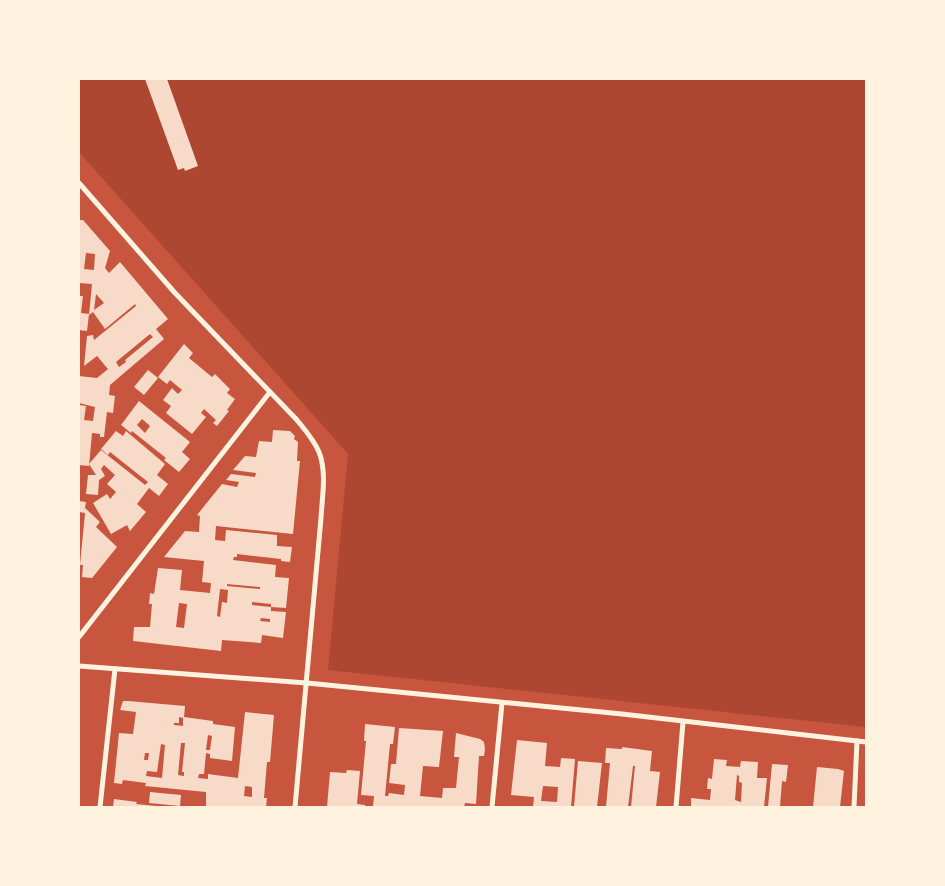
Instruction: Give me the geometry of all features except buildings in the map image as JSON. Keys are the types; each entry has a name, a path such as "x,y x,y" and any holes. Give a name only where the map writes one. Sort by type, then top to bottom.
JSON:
{"street":[{"path":"79,183 175,293 311,437 320,454 322,469 321,518 295,807"},
{"path":"79,637 270,392"},
{"path":"79,666 307,683 622,714 866,742"},
{"path":"100,807 115,669"},
{"path":"492,807 502,703"},
{"path":"676,807 683,722"},
{"path":"854,807 857,741"}],"shaded area":[{"path":"79,79 866,79 866,727 328,670 348,454 79,152"}]}
